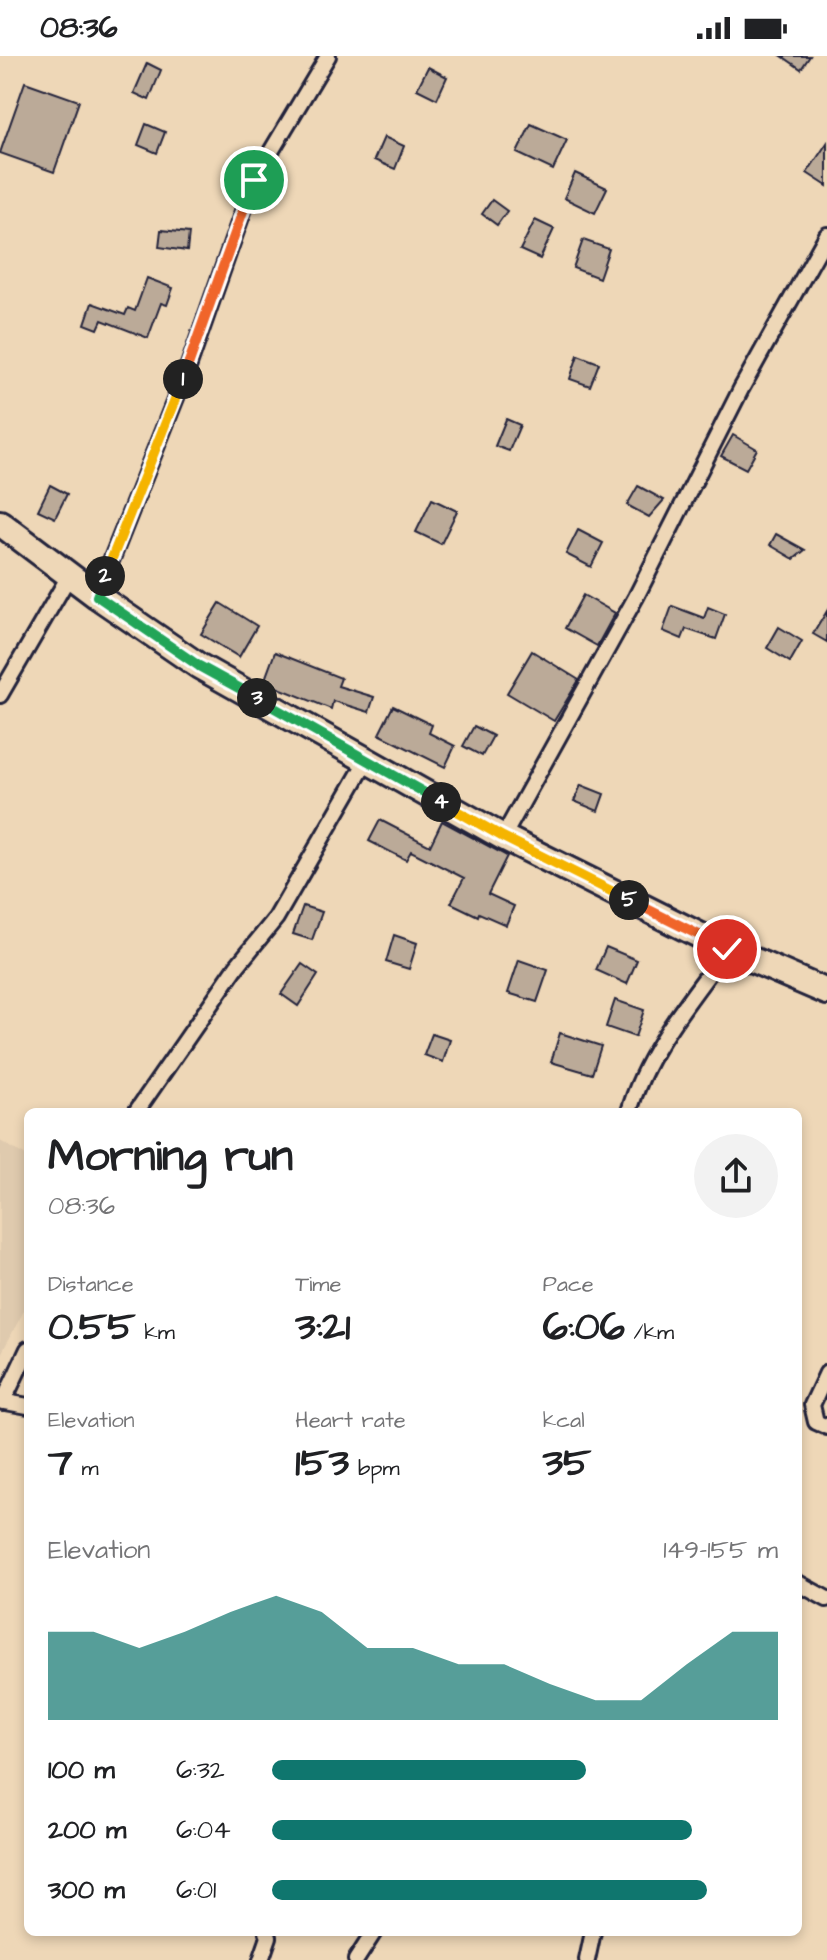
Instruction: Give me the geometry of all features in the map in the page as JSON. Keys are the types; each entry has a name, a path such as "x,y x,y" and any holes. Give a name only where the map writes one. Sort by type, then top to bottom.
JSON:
{"main road":[{"path":"0,523 69,576 199,666 503,837 727,949 827,992"}],"street":[{"path":"97,596 189,365 254,180 328,56"},
{"path":"503,837 636,597 741,389 827,235"},
{"path":"0,695 69,576"},
{"path":"139,1108 237,966 276,918 367,760"},
{"path":"630,1108 636,1086 666,1034 727,949"},
{"path":"24,1357 1,1401 24,1405"},
{"path":"827,1373 812,1405 816,1422 827,1427"},
{"path":"802,1585 827,1599"},
{"path":"261,1960 269,1936"},
{"path":"356,1960 371,1936"},
{"path":"587,1960 592,1936"}],"shaded area":[{"path":"0,1141 24,1155 24,1311 0,1356"}],"building":[{"path":"782,56 810,56 801,69"},
{"path":"147,63 161,70 149,100 134,93"},
{"path":"428,67 447,77 437,99 417,89"},
{"path":"25,82 79,101 54,172 0,153"},
{"path":"146,124 165,132 157,153 138,145"},
{"path":"531,124 567,140 553,170 517,153"},
{"path":"384,137 404,146 395,169 374,160"},
{"path":"827,143 827,186 807,173"},
{"path":"575,173 607,188 595,213 564,198"},
{"path":"492,200 507,211 497,225 482,214"},
{"path":"535,220 554,229 540,259 520,250"},
{"path":"161,230 189,233 187,251 159,247"},
{"path":"583,240 609,249 599,278 573,268"},
{"path":"147,278 173,288 167,305 161,303 148,338 102,320 98,329 85,324 92,303 125,315 128,308 135,311"},
{"path":"578,355 599,363 590,386 570,379"},
{"path":"506,419 520,425 509,451 495,446"},
{"path":"733,435 757,449 746,469 721,456"},
{"path":"50,485 67,494 55,518 38,510"},
{"path":"638,486 664,500 649,517 627,505"},
{"path":"432,499 457,511 441,544 416,532"},
{"path":"578,530 603,543 591,567 566,554"},
{"path":"776,534 805,550 794,559 770,545"},
{"path":"583,595 615,613 597,646 565,628"},
{"path":"220,603 257,626 239,657 201,634"},
{"path":"672,606 704,618 708,607 725,614 716,639 686,629 682,639 663,631"},
{"path":"827,611 827,642 813,634"},
{"path":"779,627 802,641 790,662 767,648"},
{"path":"532,651 579,680 554,721 507,693"},
{"path":"275,652 341,678 338,686 374,697 369,712 333,701 331,709 264,682"},
{"path":"393,706 432,725 429,733 455,746 445,767 379,734"},
{"path":"474,726 493,736 482,756 463,746"},
{"path":"581,785 604,794 598,811 574,801"},
{"path":"380,820 430,846 442,821 507,856 488,894 514,906 506,925 451,903 464,878 411,851 406,860 369,841"},
{"path":"303,906 322,912 312,940 293,934"},
{"path":"394,935 417,943 409,969 386,962"},
{"path":"606,947 637,960 627,984 596,970"},
{"path":"519,960 548,970 537,1002 508,993"},
{"path":"302,964 318,975 298,1006 281,994"},
{"path":"615,1000 644,1010 635,1037 606,1027"},
{"path":"560,1033 601,1046 592,1074 551,1062"},
{"path":"432,1034 450,1040 443,1062 424,1055"}],"route":[{"path":"254,180 189,365 97,596 199,666 503,837 727,949"}]}
